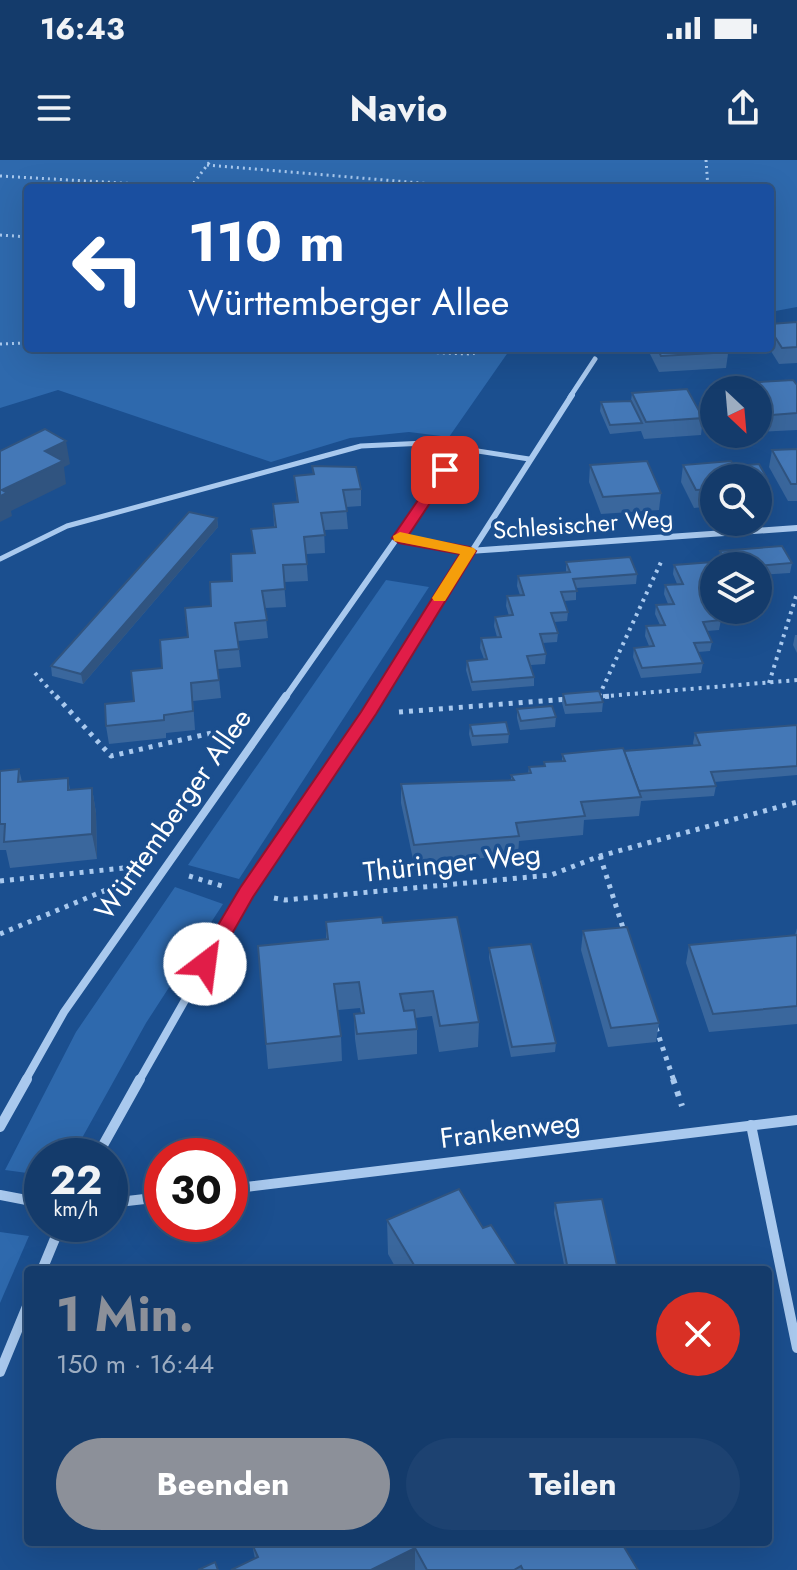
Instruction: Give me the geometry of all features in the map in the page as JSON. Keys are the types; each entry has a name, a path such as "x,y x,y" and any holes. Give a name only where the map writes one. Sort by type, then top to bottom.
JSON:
{"street":[{"path":"107,1138 246,893 368,714 469,551 595,359"},
{"name":"Württemberger Allee","path":"0,1127 64,1012 460,448"},
{"name":"Schlesischer Weg","path":"469,551 797,528"},
{"path":"399,538 469,551"},
{"name":"Frankenweg","path":"248,1187 797,1120"},
{"path":"751,1125 797,1348"},
{"path":"0,1195 24,1200"},
{"path":"44,1266 54,1242"},
{"path":"0,1372 24,1314"}],"lane":[{"path":"0,559 67,526 333,451 390,443 426,443 529,459"}],"path":[{"path":"193,184 211,160"},
{"path":"706,160 708,184"},
{"path":"207,165 432,184"},
{"path":"0,176 127,184"},
{"path":"0,235 24,237"},
{"path":"0,344 24,343"},
{"path":"421,352 480,352"},
{"path":"599,696 673,536"},
{"path":"769,683 797,593"},
{"path":"35,673 111,756 227,729 258,736"},
{"path":"368,714 797,680"},
{"name":"Thüringer Weg","path":"246,893 285,900 551,875 600,856 797,802"},
{"path":"600,856 628,943"},
{"path":"0,881 120,867 162,869"},
{"path":"652,1016 691,1132"}],"shaded area":[{"path":"0,160 797,160 797,307 774,311 774,184 24,184 24,352 508,352 449,437 409,432 350,438 271,462 58,390 0,408"},
{"path":"386,580 429,587 239,879 188,865"},
{"path":"175,887 223,904 146,1023 82,1138 24,1138 24,1173 5,1170 76,1032"},
{"path":"0,1232 24,1235 26,1242 0,1303"}],"building":[{"path":"797,322 797,347 782,348 774,335 774,324"},
{"path":"659,352 729,352 661,356"},
{"path":"793,380 797,385 797,413 772,415 772,381"},
{"path":"687,389 700,418 646,422 632,393"},
{"path":"631,401 642,423 610,425 601,402"},
{"path":"45,429 66,441 45,451 63,461 2,490 7,493 0,496 0,451"},
{"path":"797,449 797,484 791,484 772,450"},
{"path":"647,461 661,493 603,497 590,465"},
{"path":"731,461 733,464 700,464 700,490 696,490 683,465"},
{"path":"312,466 356,467 361,489 343,490 347,511 321,513 325,535 304,537 307,564 283,565 285,589 262,591 267,620 235,623 239,649 215,651 219,680 191,683 193,711 164,715 164,720 106,726 105,704 134,701 131,671 162,668 160,640 188,637 185,608 211,606 210,582 232,581 231,554 255,553 251,529 276,527 273,504 298,502 294,476 314,474"},
{"path":"189,512 217,518 81,674 51,666"},
{"path":"782,546 792,563 772,565 772,552 720,551"},
{"path":"630,557 637,574 573,579 577,591 561,592 568,612 551,613 558,633 540,634 546,654 527,656 534,677 472,682 467,661 487,659 481,638 501,637 495,617 513,615 507,596 524,595 518,576 570,572 566,562"},
{"path":"700,563 700,624 704,624 712,642 694,643 703,663 642,668 634,648 654,646 646,626 665,625 656,605 674,604 665,585 683,584 674,565"},
{"path":"599,691 603,702 566,705 563,694"},
{"path":"552,706 556,717 521,721 517,709"},
{"path":"506,722 509,734 473,736 470,725"},
{"path":"797,725 797,766 711,772 716,786 639,791 624,751 700,745 695,733"},
{"path":"623,748 641,797 581,802 585,816 516,823 519,836 414,845 401,784 514,780 511,775 531,773 529,767 545,766 544,762 565,761 562,754"},
{"path":"19,769 18,782 68,778 68,790 92,788 92,834 4,842 5,824 0,824 0,771"},
{"path":"382,917 383,923 457,917 479,1022 440,1026 433,991 400,994 404,1011 414,1010 417,1029 357,1034 354,1014 364,1013 359,982 334,984 341,1036 266,1044 258,946 328,939 326,922"},
{"path":"627,927 659,1023 611,1028 583,931"},
{"path":"797,935 797,1006 713,1014 689,945"},
{"path":"531,944 556,1043 512,1047 489,948"},
{"path":"459,1189 483,1228 491,1225 517,1266 415,1266 387,1220"},
{"path":"602,1199 617,1266 567,1266 555,1203"},
{"path":"253,1546 623,1546 638,1570 523,1570 521,1566 514,1570 427,1570 415,1548 371,1570 231,1570 258,1557"},
{"path":"215,1562 218,1570 198,1570"}],"slow traffic":[{"path":"400,536 469,551 440,598"}],"route":[{"path":"205,964 246,893 368,714 469,551 399,538 445,470"}]}
